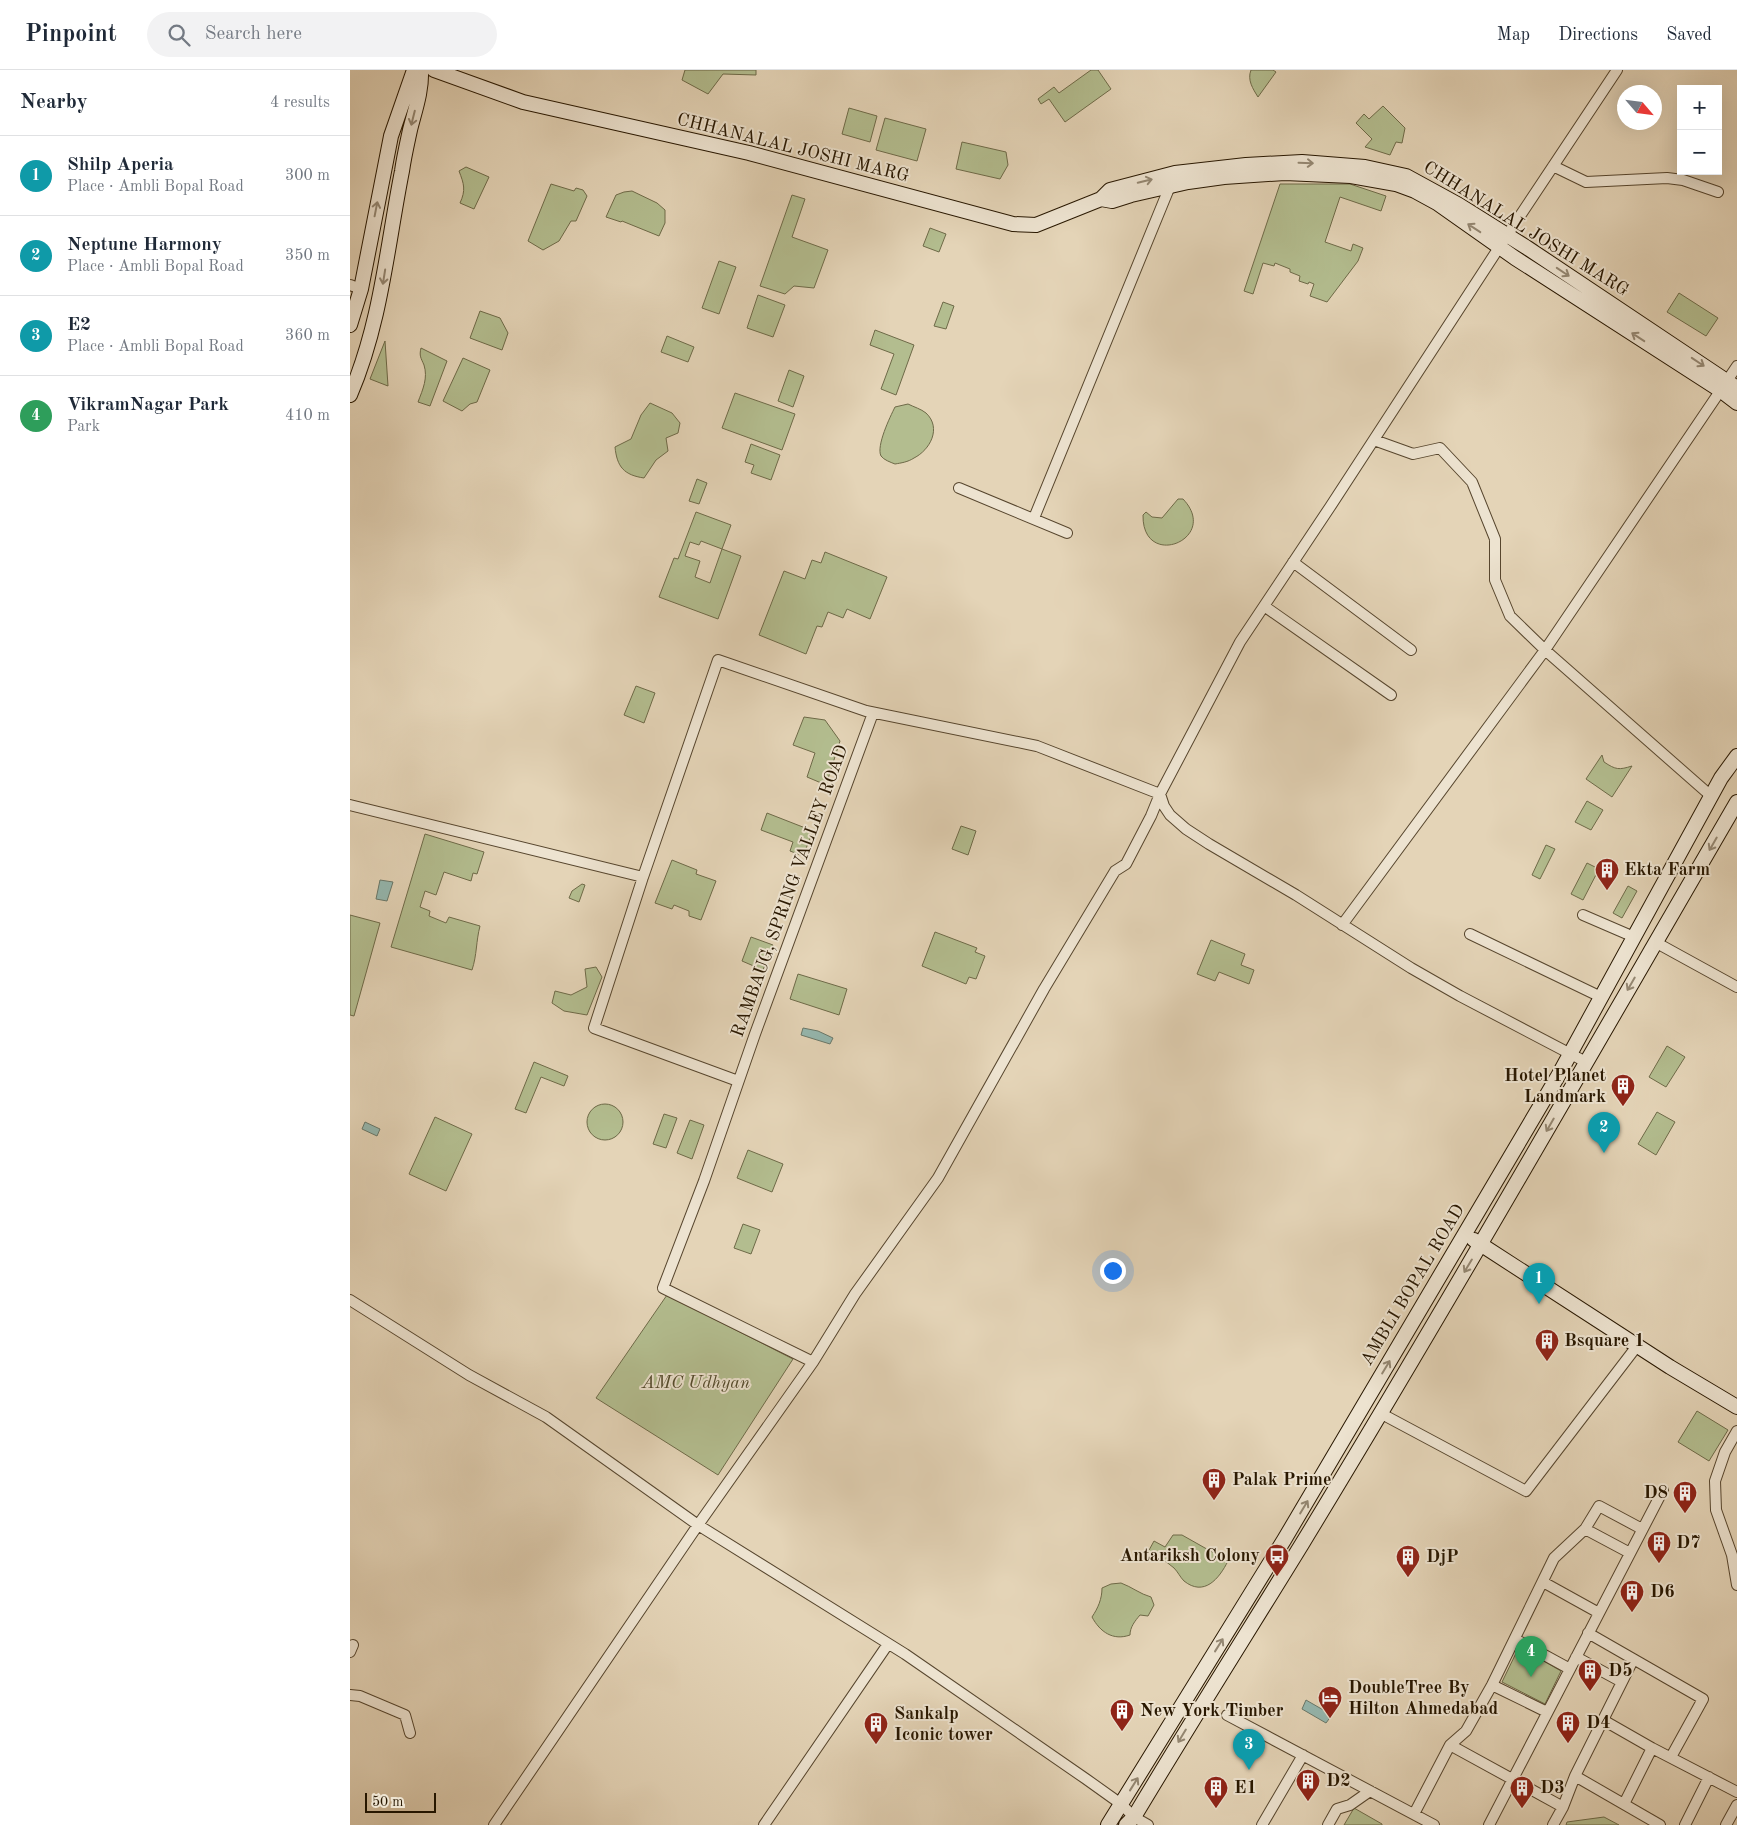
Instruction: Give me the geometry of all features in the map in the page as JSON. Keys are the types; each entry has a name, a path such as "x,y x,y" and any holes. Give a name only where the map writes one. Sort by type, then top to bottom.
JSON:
{"street":[{"path":"350,325 356,287 391,136 414,70"},
{"path":"350,395 362,366 382,293 398,192 410,131 422,85 421,70"},
{"name":"CHHANALAL JOSHI MARG","path":"434,70 523,102 749,153 1013,224 1036,225 1101,200 1112,201 1170,186 1224,177 1285,173 1398,179"},
{"name":"CHHANALAL JOSHI MARG","path":"457,70 474,83"},
{"path":"494,1825 698,1525 813,1362 855,1294 938,1178 1049,981 1116,871 1126,864 1151,816 1160,794 1240,642 1617,70"},
{"name":"CHHANALAL JOSHI MARG","path":"1101,200 1110,190 1175,173 1246,165 1302,162 1365,167 1445,197 1503,241 1728,387 1737,403"},
{"path":"1552,166 1586,182 1667,178 1683,180 1718,192"},
{"path":"1034,518 1170,186"},
{"path":"1342,925 1545,650 1728,387 1737,366"},
{"path":"1374,440 1413,454 1440,448 1472,482 1495,539 1495,580 1510,616 1545,650 1712,796"},
{"path":"959,488 1067,533"},
{"path":"1293,562 1411,650"},
{"path":"1264,606 1391,695"},
{"path":"738,1081 594,1028 643,877 718,660 873,713 1037,746 1160,794"},
{"name":"RAMBAUG, SPRING VALLEY ROAD","path":"813,1362 663,1288 704,1182 738,1081 873,713"},
{"name":"AMBLI BOPAL ROAD","path":"1108,1825 1284,1540 1465,1234 1570,1054 1722,778 1737,756"},
{"path":"1160,794 1164,806 1170,815 1186,829 1427,977 1586,1062"},
{"name":"AMBLI BOPAL ROAD","path":"1130,1821 1301,1545 1481,1244 1737,802"},
{"path":"350,805 643,877"},
{"path":"1583,915 1634,936"},
{"path":"1470,934 1602,997"},
{"path":"1656,942 1737,987"},
{"path":"1465,1234 1637,1346 1737,1407"},
{"path":"350,1300 469,1375 546,1417 698,1525 888,1644 1121,1804 1130,1821 1148,1825"},
{"path":"1380,1413 1526,1491 1637,1346"},
{"path":"1737,1431 1725,1452 1715,1481 1716,1510 1735,1556 1737,1585"},
{"path":"1488,1825 1663,1490"},
{"path":"1414,1814 1450,1745 1466,1731 1492,1686 1554,1558 1585,1529 1599,1506 1642,1529"},
{"path":"1585,1529 1630,1553"},
{"path":"1543,1582 1599,1613"},
{"path":"1588,1633 1703,1699 1672,1758"},
{"path":"1515,1639 1570,1669"},
{"path":"764,1825 888,1644"},
{"path":"1576,1657 1622,1682"},
{"path":"1554,1825 1563,1807 1574,1776 1633,1660"},
{"path":"1492,1686 1547,1712"},
{"path":"350,1695 360,1696 405,1716 410,1734"},
{"path":"1228,1714 1434,1825"},
{"path":"1603,1720 1737,1792"},
{"path":"1450,1745 1563,1807"},
{"path":"1624,1804 1652,1748"},
{"path":"1262,1825 1303,1755"},
{"path":"1574,1776 1660,1825"},
{"path":"1685,1825 1709,1777"},
{"path":"1328,1825 1338,1809 1350,1805 1370,1791"},
{"path":"1726,1825 1737,1805"}],"green space":[{"path":"685,70 756,70 756,75 723,74 708,94 682,80"},
{"path":"1091,70 1098,70 1111,89 1065,122 1049,99 1041,104 1038,99 1054,87 1059,93"},
{"path":"1251,70 1273,70 1276,72 1258,97 1250,81"},
{"path":"1383,106 1405,128 1402,143 1396,142 1390,155 1365,147 1372,139 1356,123 1364,114 1369,119"},
{"path":"849,108 877,116 870,142 842,134"},
{"path":"885,118 926,129 917,161 876,150"},
{"path":"962,142 1006,152 1008,165 1000,179 956,169"},
{"path":"466,167 489,177 474,209 460,203 464,187 459,171"},
{"path":"551,184 574,191 576,188 583,190 587,196 576,221 571,221 559,241 543,250 528,241"},
{"path":"1280,184 1350,184 1386,196 1381,211 1340,197 1325,242 1351,251 1353,244 1363,248 1358,261 1327,302 1310,296 1314,284 1299,281 1300,276 1290,272 1290,269 1275,263 1274,266 1263,263 1253,294 1244,291"},
{"path":"632,191 657,203 665,210 665,223 659,236 622,221 606,217 616,195"},
{"path":"792,195 805,199 792,237 828,250 814,288 794,286 785,294 760,286"},
{"path":"930,228 946,234 939,252 923,246"},
{"path":"719,261 736,267 719,314 702,308"},
{"path":"1679,293 1718,318 1706,336 1667,312"},
{"path":"758,295 785,305 773,337 747,328"},
{"path":"943,302 954,306 946,329 934,326"},
{"path":"480,311 500,318 508,333 502,350 470,338"},
{"path":"875,330 914,345 896,395 881,389 894,354 870,345"},
{"path":"667,336 694,347 688,362 661,352"},
{"path":"385,341 388,386 370,379"},
{"path":"421,348 447,361 430,406 418,402 425,374 420,355"},
{"path":"463,358 490,370 477,402 470,404 462,411 443,401"},
{"path":"789,370 804,376 793,407 778,401"},
{"path":"735,393 795,414 782,450 722,428"},
{"path":"650,403 672,413 680,423 678,433 666,438 668,451 656,460 644,478 631,475 623,469 618,460 615,447 631,439 641,415"},
{"path":"908,404 920,409 931,419 933,425 932,438 925,450 920,454 895,464 881,456 880,446 895,407"},
{"path":"751,444 780,455 771,480 751,473 754,465 745,462"},
{"path":"697,479 707,483 699,504 689,501"},
{"path":"1178,499 1183,499 1192,513 1193,526 1187,536 1177,543 1165,545 1154,542 1146,532 1143,515 1146,512 1152,517 1162,518"},
{"path":"696,512 731,525 722,549 741,556 718,619 659,597 674,558 678,559","holes":["701,541 722,549 710,583 695,577 700,561 685,556 690,542 699,545"]},
{"path":"825,552 887,577 870,619 847,609 843,618 828,612 822,627 817,626 806,654 759,635 784,571 805,579 812,560 821,563"},
{"path":"636,686 655,693 644,723 624,715"},
{"path":"804,717 825,720 840,741 826,785 807,777 815,753 793,745"},
{"path":"1602,755 1604,762 1615,768 1621,769 1632,766 1612,797 1586,779"},
{"path":"1587,801 1603,810 1591,830 1575,822"},
{"path":"767,813 813,831 803,856 790,851 793,842 761,830"},
{"path":"961,826 976,831 968,855 952,849"},
{"path":"425,834 484,852 477,874 473,873 471,881 444,872 436,895 425,891 420,907 430,911 429,916 446,923 449,917 480,926 472,970 391,947"},
{"path":"1546,845 1555,849 1540,879 1532,875"},
{"path":"672,860 697,870 696,874 716,881 701,920 689,916 689,911 674,905 672,909 655,903"},
{"path":"1587,863 1599,869 1583,900 1571,894"},
{"path":"582,884 585,885 579,902 569,898 572,891"},
{"path":"1628,886 1637,891 1622,918 1613,913"},
{"path":"350,915 380,923 354,1016 350,1015"},
{"path":"935,932 977,948 975,952 985,956 976,979 969,977 966,984 922,966"},
{"path":"751,937 773,945 763,970 742,961"},
{"path":"1211,940 1245,954 1241,965 1254,970 1249,984 1219,972 1215,981 1197,974"},
{"path":"596,967 602,977 587,1015 564,1011 552,1003 555,991 571,995 587,987 585,969"},
{"path":"798,974 847,989 839,1015 790,999"},
{"path":"1667,1046 1685,1057 1666,1087 1649,1077"},
{"path":"534,1062 568,1076 564,1086 541,1077 526,1113 515,1109"},
{"path":"605,1104 618,1109 623,1122 618,1135 605,1140 592,1135 587,1122 592,1109"},
{"path":"1657,1112 1675,1122 1656,1155 1638,1144"},
{"path":"664,1114 677,1118 666,1148 653,1144"},
{"path":"435,1117 472,1134 446,1191 409,1174"},
{"path":"690,1120 704,1125 692,1159 677,1153"},
{"path":"748,1150 783,1164 772,1192 737,1178"},
{"path":"743,1224 760,1230 751,1254 734,1248"},
{"name":"AMC Udhyan","path":"667,1295 793,1359 718,1475 596,1398"},
{"path":"1697,1411 1728,1430 1709,1461 1678,1442"},
{"path":"1173,1535 1182,1535 1228,1561 1220,1574 1210,1584 1198,1587 1191,1585 1184,1581 1171,1565 1148,1552 1154,1541 1165,1547"},
{"path":"1121,1583 1151,1597 1154,1605 1148,1616 1140,1615 1138,1617 1130,1635 1118,1637 1103,1631 1092,1617 1099,1603 1102,1588 1111,1584"},
{"path":"1519,1647 1561,1671 1545,1704 1502,1682"},
{"path":"1354,1808 1382,1824 1382,1825 1344,1825"},
{"path":"1604,1817 1619,1825 1566,1825 1567,1822"}],"water":[{"path":"380,880 393,882 387,901 376,899"},
{"path":"803,1028 818,1031 833,1038 830,1044 801,1035"},
{"path":"365,1122 380,1129 377,1136 362,1129"},
{"path":"1306,1700 1332,1715 1326,1723 1302,1709"}],"place":[{"name":"Ekta Farm","path":"1607,891"},
{"name":"Hotel Planet Landmark","path":"1623,1107"},
{"name":"Neptune Harmony","path":"1604,1153"},
{"name":"Shilp Aperia","path":"1539,1304"},
{"name":"Bsquare 1","path":"1547,1362"},
{"name":"Palak Prime","path":"1214,1501"},
{"name":"D8","path":"1685,1514"},
{"name":"D7","path":"1659,1564"},
{"name":"Antariksh Colony","path":"1277,1577"},
{"name":"DjP","path":"1408,1578"},
{"name":"D6","path":"1632,1613"},
{"name":"VikramNagar Park","path":"1531,1677"},
{"name":"D5","path":"1590,1692"},
{"name":"DoubleTree By Hilton Ahmedabad","path":"1330,1719"},
{"name":"New York Timber","path":"1122,1732"},
{"name":"D4","path":"1568,1744"},
{"name":"Sankalp Iconic tower","path":"876,1745"},
{"name":"E2","path":"1249,1770"},
{"name":"D2","path":"1308,1802"},
{"name":"E1","path":"1216,1809"},
{"name":"D3","path":"1522,1809"}]}
